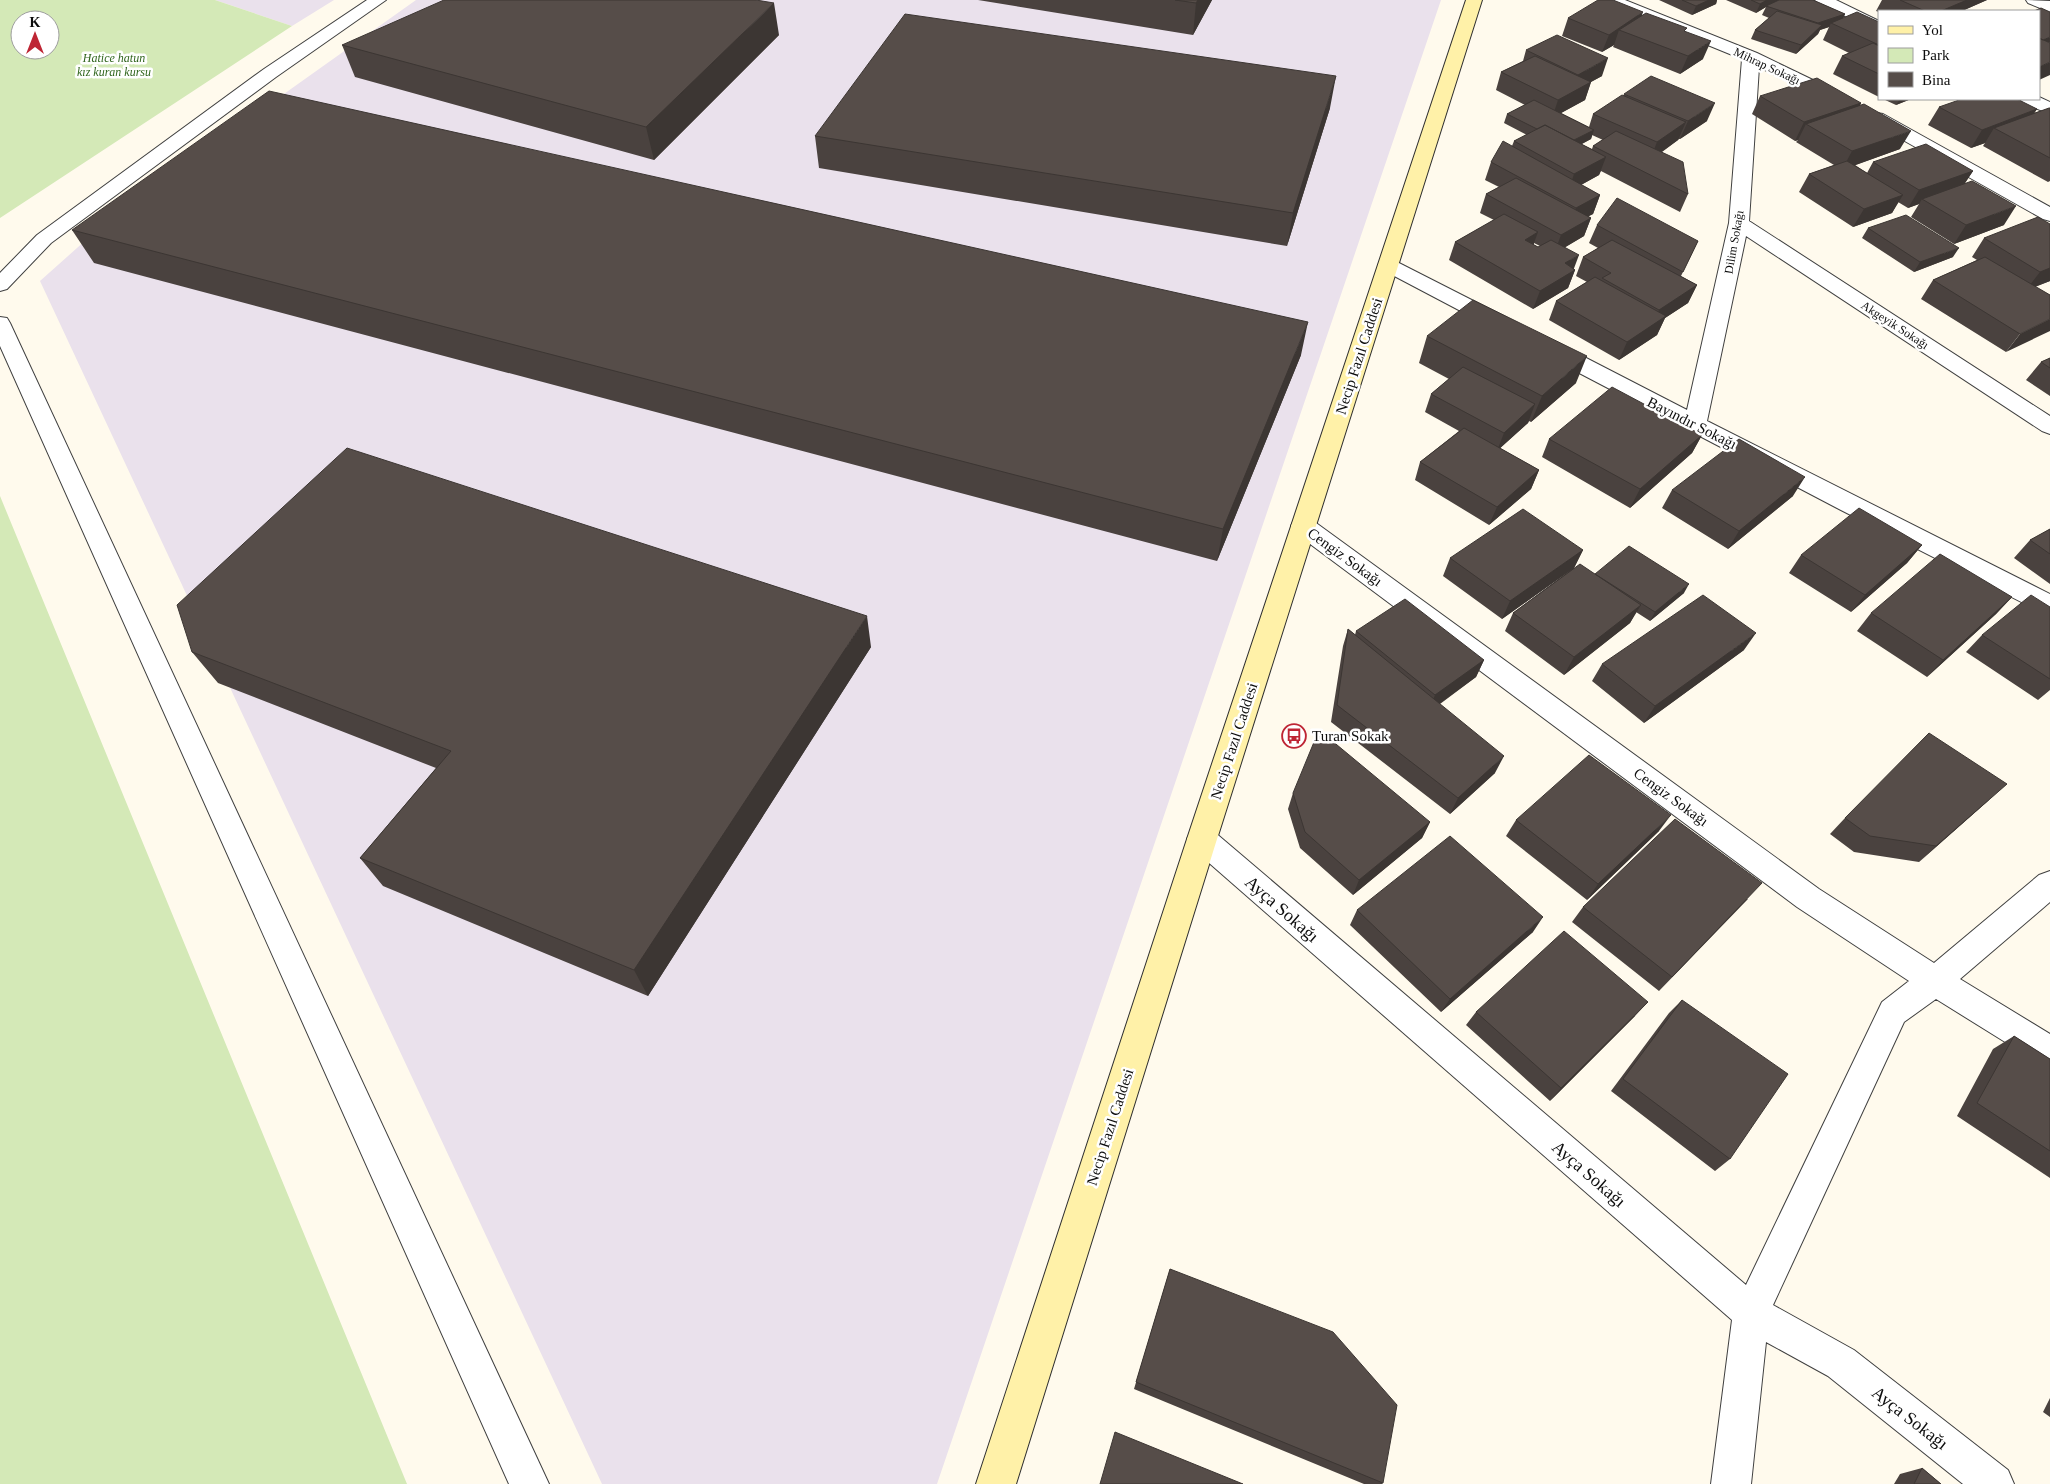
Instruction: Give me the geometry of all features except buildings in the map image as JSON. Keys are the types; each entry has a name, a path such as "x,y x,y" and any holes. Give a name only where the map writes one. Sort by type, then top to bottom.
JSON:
{"street":[{"path":"0,285 44,239 270,73 378,0"},
{"name":"Necip Fazıl Caddesi","path":"996,1484 1202,839 1474,0"},
{"name":"Mihrap Sokağı","path":"1610,0 1751,57 1847,104"},
{"path":"1823,0 1878,27"},
{"path":"2034,0 2050,7"},
{"name":"Dilim Sokağı","path":"1695,424 1739,223 1751,57"},
{"path":"2032,100 2050,109"},
{"path":"1864,112 2050,215"},
{"name":"Akgeyik Sokağı","path":"1739,223 2050,426"},
{"name":"Bayındır Sokağı","path":"1388,265 1847,503 2050,605"},
{"path":"0,323 529,1484"},
{"name":"Cengiz Sokağı","path":"1304,526 1808,898 1935,981 2050,1052"},
{"name":"Ayça Sokağı","path":"1202,839 1751,1313 1841,1363 1994,1484"},
{"path":"1731,1484 1751,1313 1893,1012 1935,981 2050,884"}],"shaded area":[{"path":"215,0 334,0 292,26"},
{"path":"416,0 1441,0 937,1484 602,1484 40,281 114,215"}],"green space":[{"name":"Hatice hatun kız kuran kursu","path":"0,0 215,0 292,26 0,218"},
{"path":"0,496 407,1484 0,1484"}],"place":[{"name":"Turan Sokak","path":"1294,736"}]}
